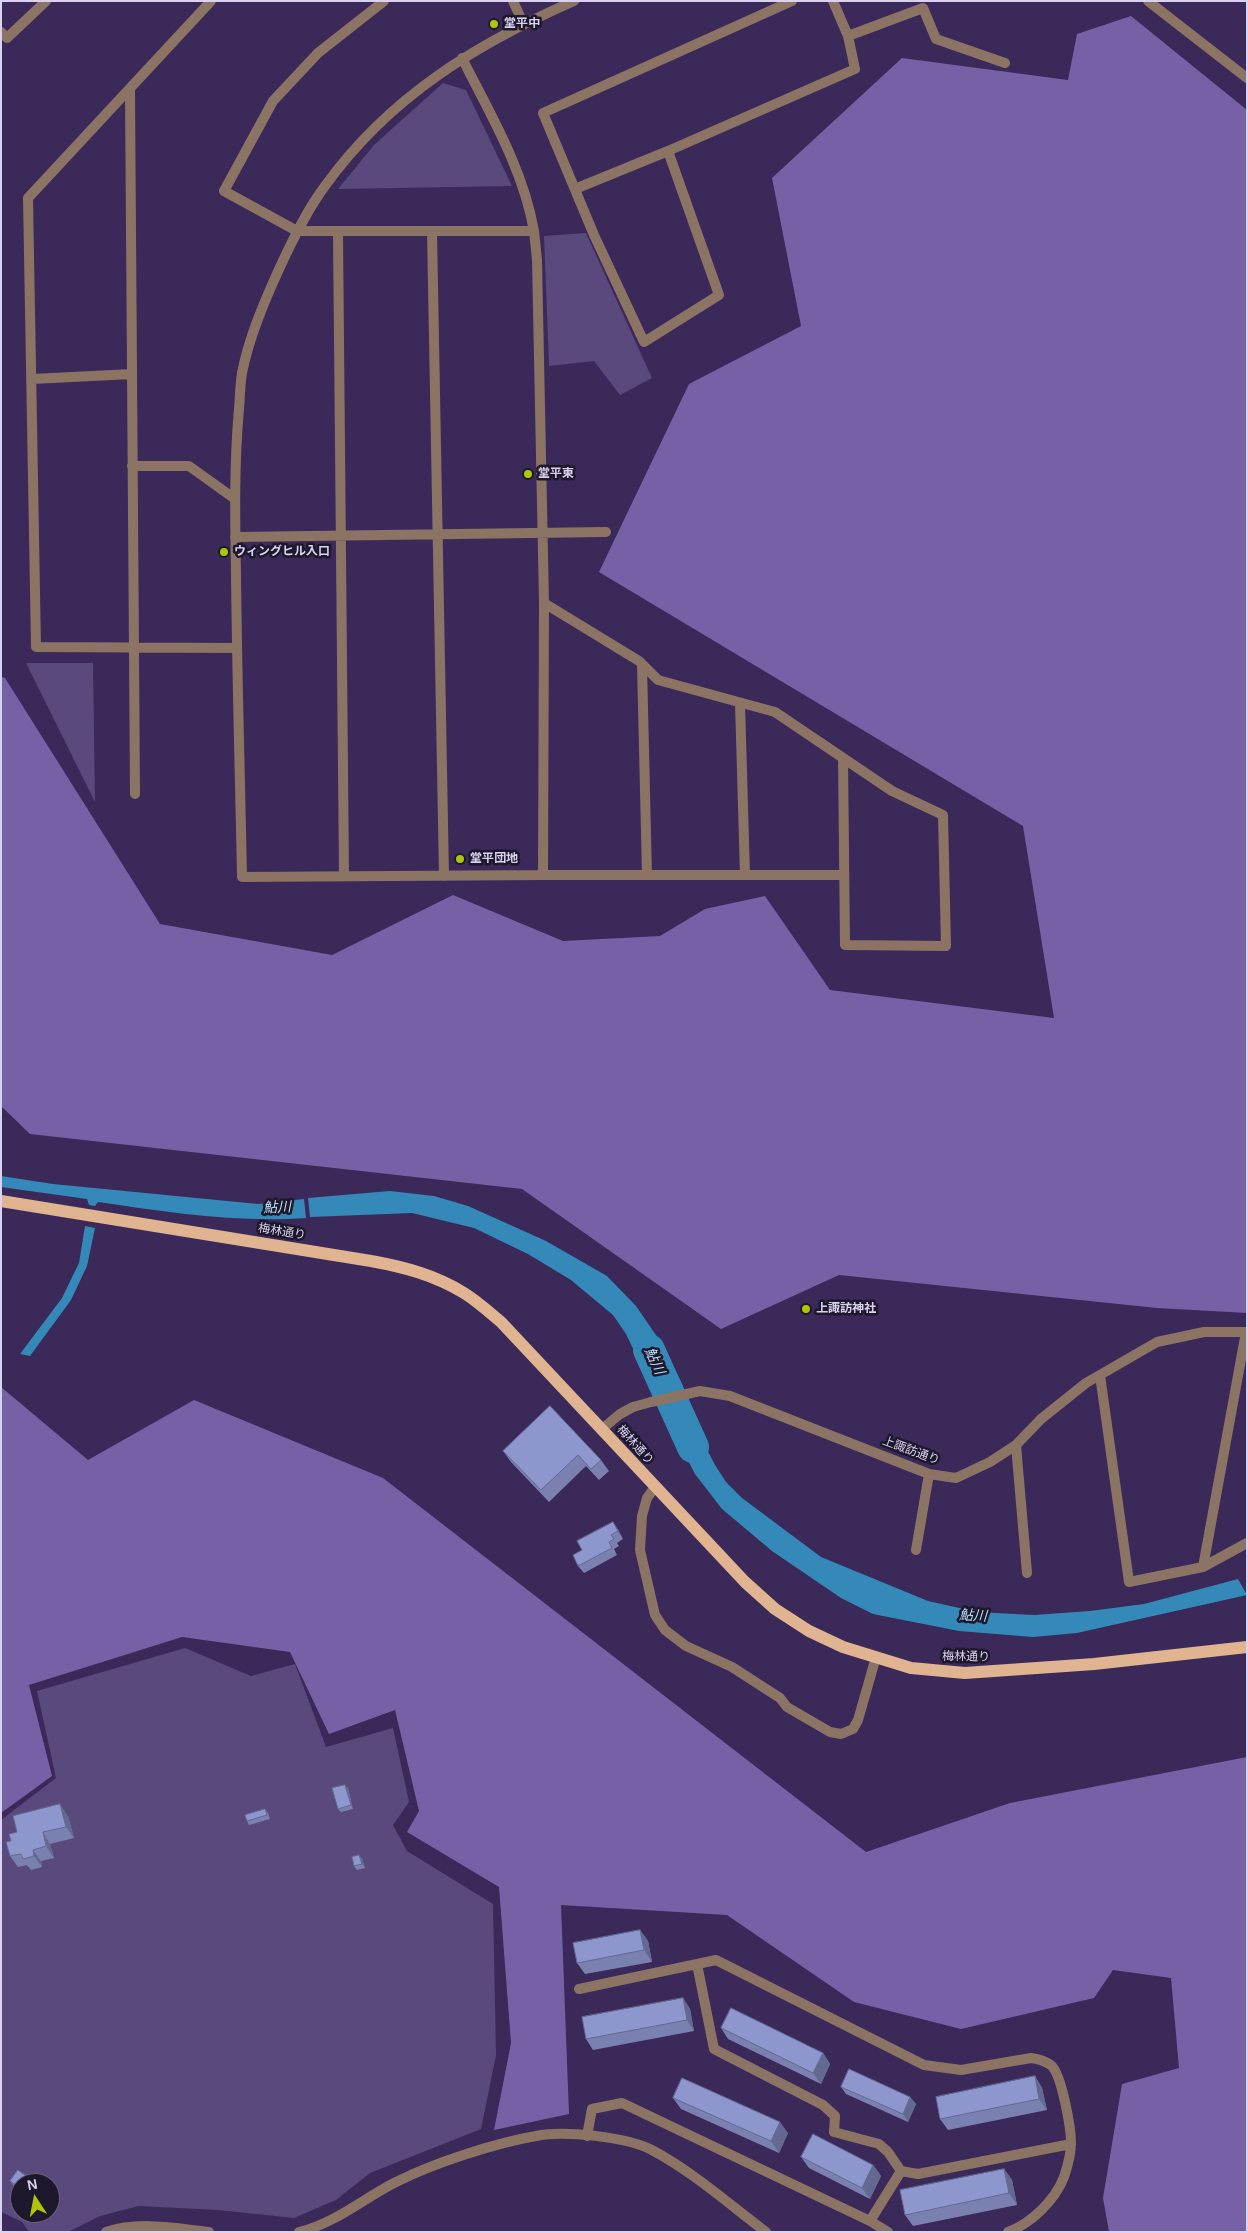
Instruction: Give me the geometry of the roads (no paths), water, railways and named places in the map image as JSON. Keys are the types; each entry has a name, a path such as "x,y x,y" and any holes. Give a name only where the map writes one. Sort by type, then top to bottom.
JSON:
{"main road":[{"name":"梅林通り","path":"1,1201 371,1261 404,1267 439,1279 465,1293 501,1322 717,1554 775,1609 808,1631 843,1647 911,1668 965,1673 1094,1664 1247,1647"}],"street":[{"path":"1,32 7,38 46,1"},
{"path":"211,1 28,198 36,647 237,648"},
{"path":"384,1 318,52 273,101 224,191 297,231 534,231"},
{"path":"513,1 523,23"},
{"path":"574,1 523,23 462,58 400,105 352,153 324,186 297,231 272,285 242,373 237,429 235,537 242,877 844,875"},
{"path":"668,151 719,295 644,342 543,113 792,1"},
{"path":"575,189 668,151 855,68 848,36 833,1"},
{"path":"1148,1 1247,78"},
{"path":"848,36 924,8 936,39 1005,63"},
{"path":"462,58 514,162 530,206 537,260 544,603 543,875"},
{"path":"130,89 134,794"},
{"path":"338,232 344,876"},
{"path":"432,232 444,876"},
{"path":"32,379 132,374"},
{"path":"132,466 188,466 235,499"},
{"path":"235,537 606,532"},
{"path":"544,603 642,665 658,680 775,712 843,758 892,792 943,815 946,946 845,944 843,758"},
{"path":"642,665 646,875"},
{"path":"740,703 745,875"},
{"name":"上諏訪通り","path":"602,1429 620,1414 633,1407 691,1392 710,1392 730,1396 929,1474 956,1478 990,1462 1016,1445 1041,1419 1086,1383 1157,1342 1204,1332 1246,1332"},
{"path":"1203,1567 1246,1332"},
{"path":"1100,1375 1129,1582 1203,1567 1247,1543"},
{"path":"1016,1445 1027,1573"},
{"path":"916,1550 929,1474"},
{"path":"655,1488 647,1498 642,1516 640,1550 655,1616 665,1630 686,1646 732,1667 780,1698 787,1707 830,1732 841,1734 853,1729 858,1720 876,1658"},
{"path":"579,1989 716,1960 924,2065 961,2070 1031,2058 1042,2060 1051,2065 1058,2074 1062,2084 1071,2144 1064,2177 1046,2206 1019,2228 1008,2232"},
{"path":"697,1964 714,2049 823,2105 835,2116 834,2132 879,2144 888,2152 901,2171 918,2174 1071,2144"},
{"path":"586,2136 592,2109 622,2103 870,2221 888,2232"},
{"path":"298,2232 327,2221 397,2182 432,2167 538,2135 615,2138 650,2149 689,2173 766,2232"},
{"path":"870,2221 901,2171"},
{"path":"106,2232 135,2227 165,2227 209,2232"}],"water":[{"path":"1,1176 53,1184 258,1204 304,1199 306,1218 228,1218 98,1202 95,1206 89,1205 87,1199 1,1187"},
{"path":"390,1191 434,1196 468,1206 546,1241 607,1276 636,1306 660,1341 683,1386 654,1392 626,1334 613,1315 571,1280 528,1254 474,1228 412,1213 310,1217 308,1198"},
{"path":"85,1226 95,1228 87,1266 71,1300 30,1356 20,1354 62,1298 79,1263"},
{"path":"689,1402 700,1436 715,1465 726,1482 742,1498 821,1557 928,1601 977,1612 1034,1615 1090,1611 1144,1604 1238,1579 1247,1595 1077,1633 1033,1637 959,1631 873,1614 841,1598 772,1551 722,1509 695,1474 661,1409"}],"waterway":[{"name":"鮎川","path":"649,1350 693,1447"}],"place":[{"name":"堂平中","path":"494,24"},
{"name":"堂平東","path":"528,474"},
{"name":"ウィングヒル入口","path":"224,552"},
{"name":"堂平団地","path":"460,859"},
{"name":"上諏訪神社","path":"806,1309"}]}
